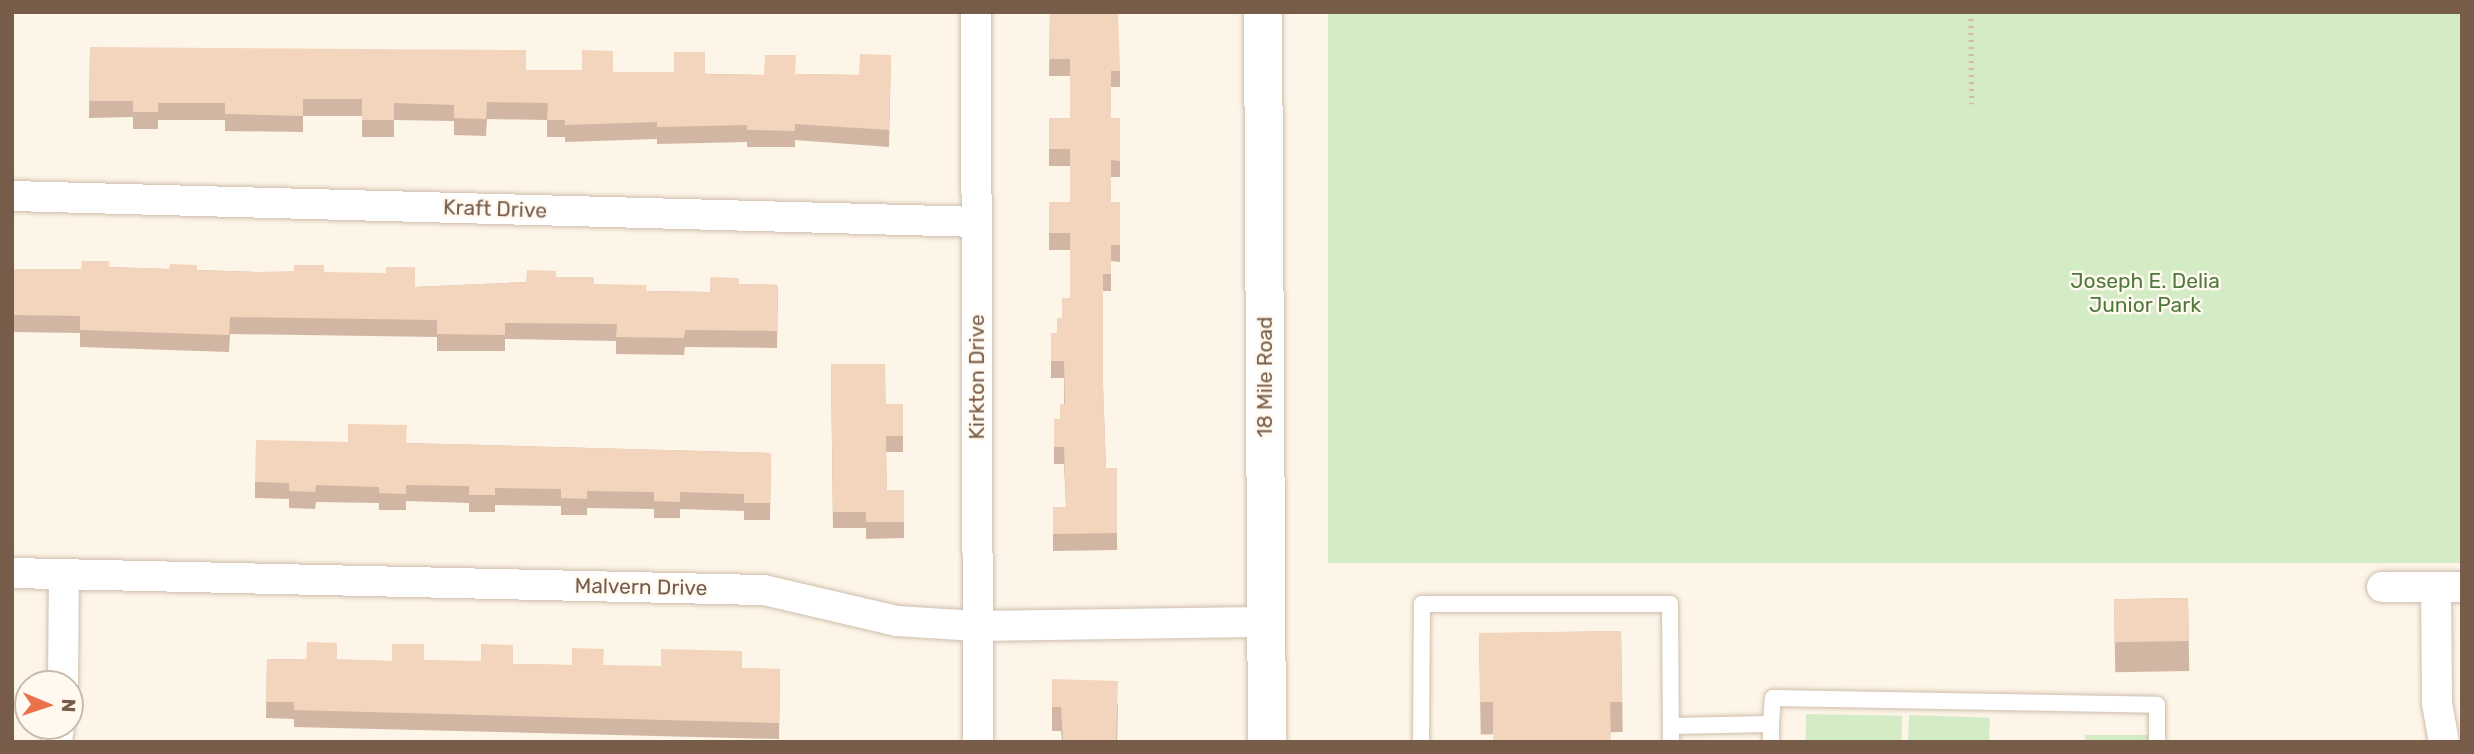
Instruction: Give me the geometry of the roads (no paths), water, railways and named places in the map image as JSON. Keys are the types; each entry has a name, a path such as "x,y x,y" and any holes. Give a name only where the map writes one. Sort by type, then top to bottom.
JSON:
{"main road":[{"name":"18 Mile Road","path":"1263,12 1267,742"}],"street":[{"name":"Kirkton Drive","path":"976,12 978,742"},
{"name":"Kraft Drive","path":"12,196 977,222"},
{"name":"Malvern Drive","path":"12,573 764,590 897,621 977,626 1266,622"},
{"path":"63,670 64,574"},
{"path":"2382,587 2449,587 2437,703 2444,742"}],"lane":[{"path":"1421,742 1422,604 1670,604 1671,734 1771,724"},
{"path":"1772,742 1773,698 2157,705 2157,742"}],"park label":[{"name":"Joseph E. Delia Junior Park","path":"2145,293"}]}
